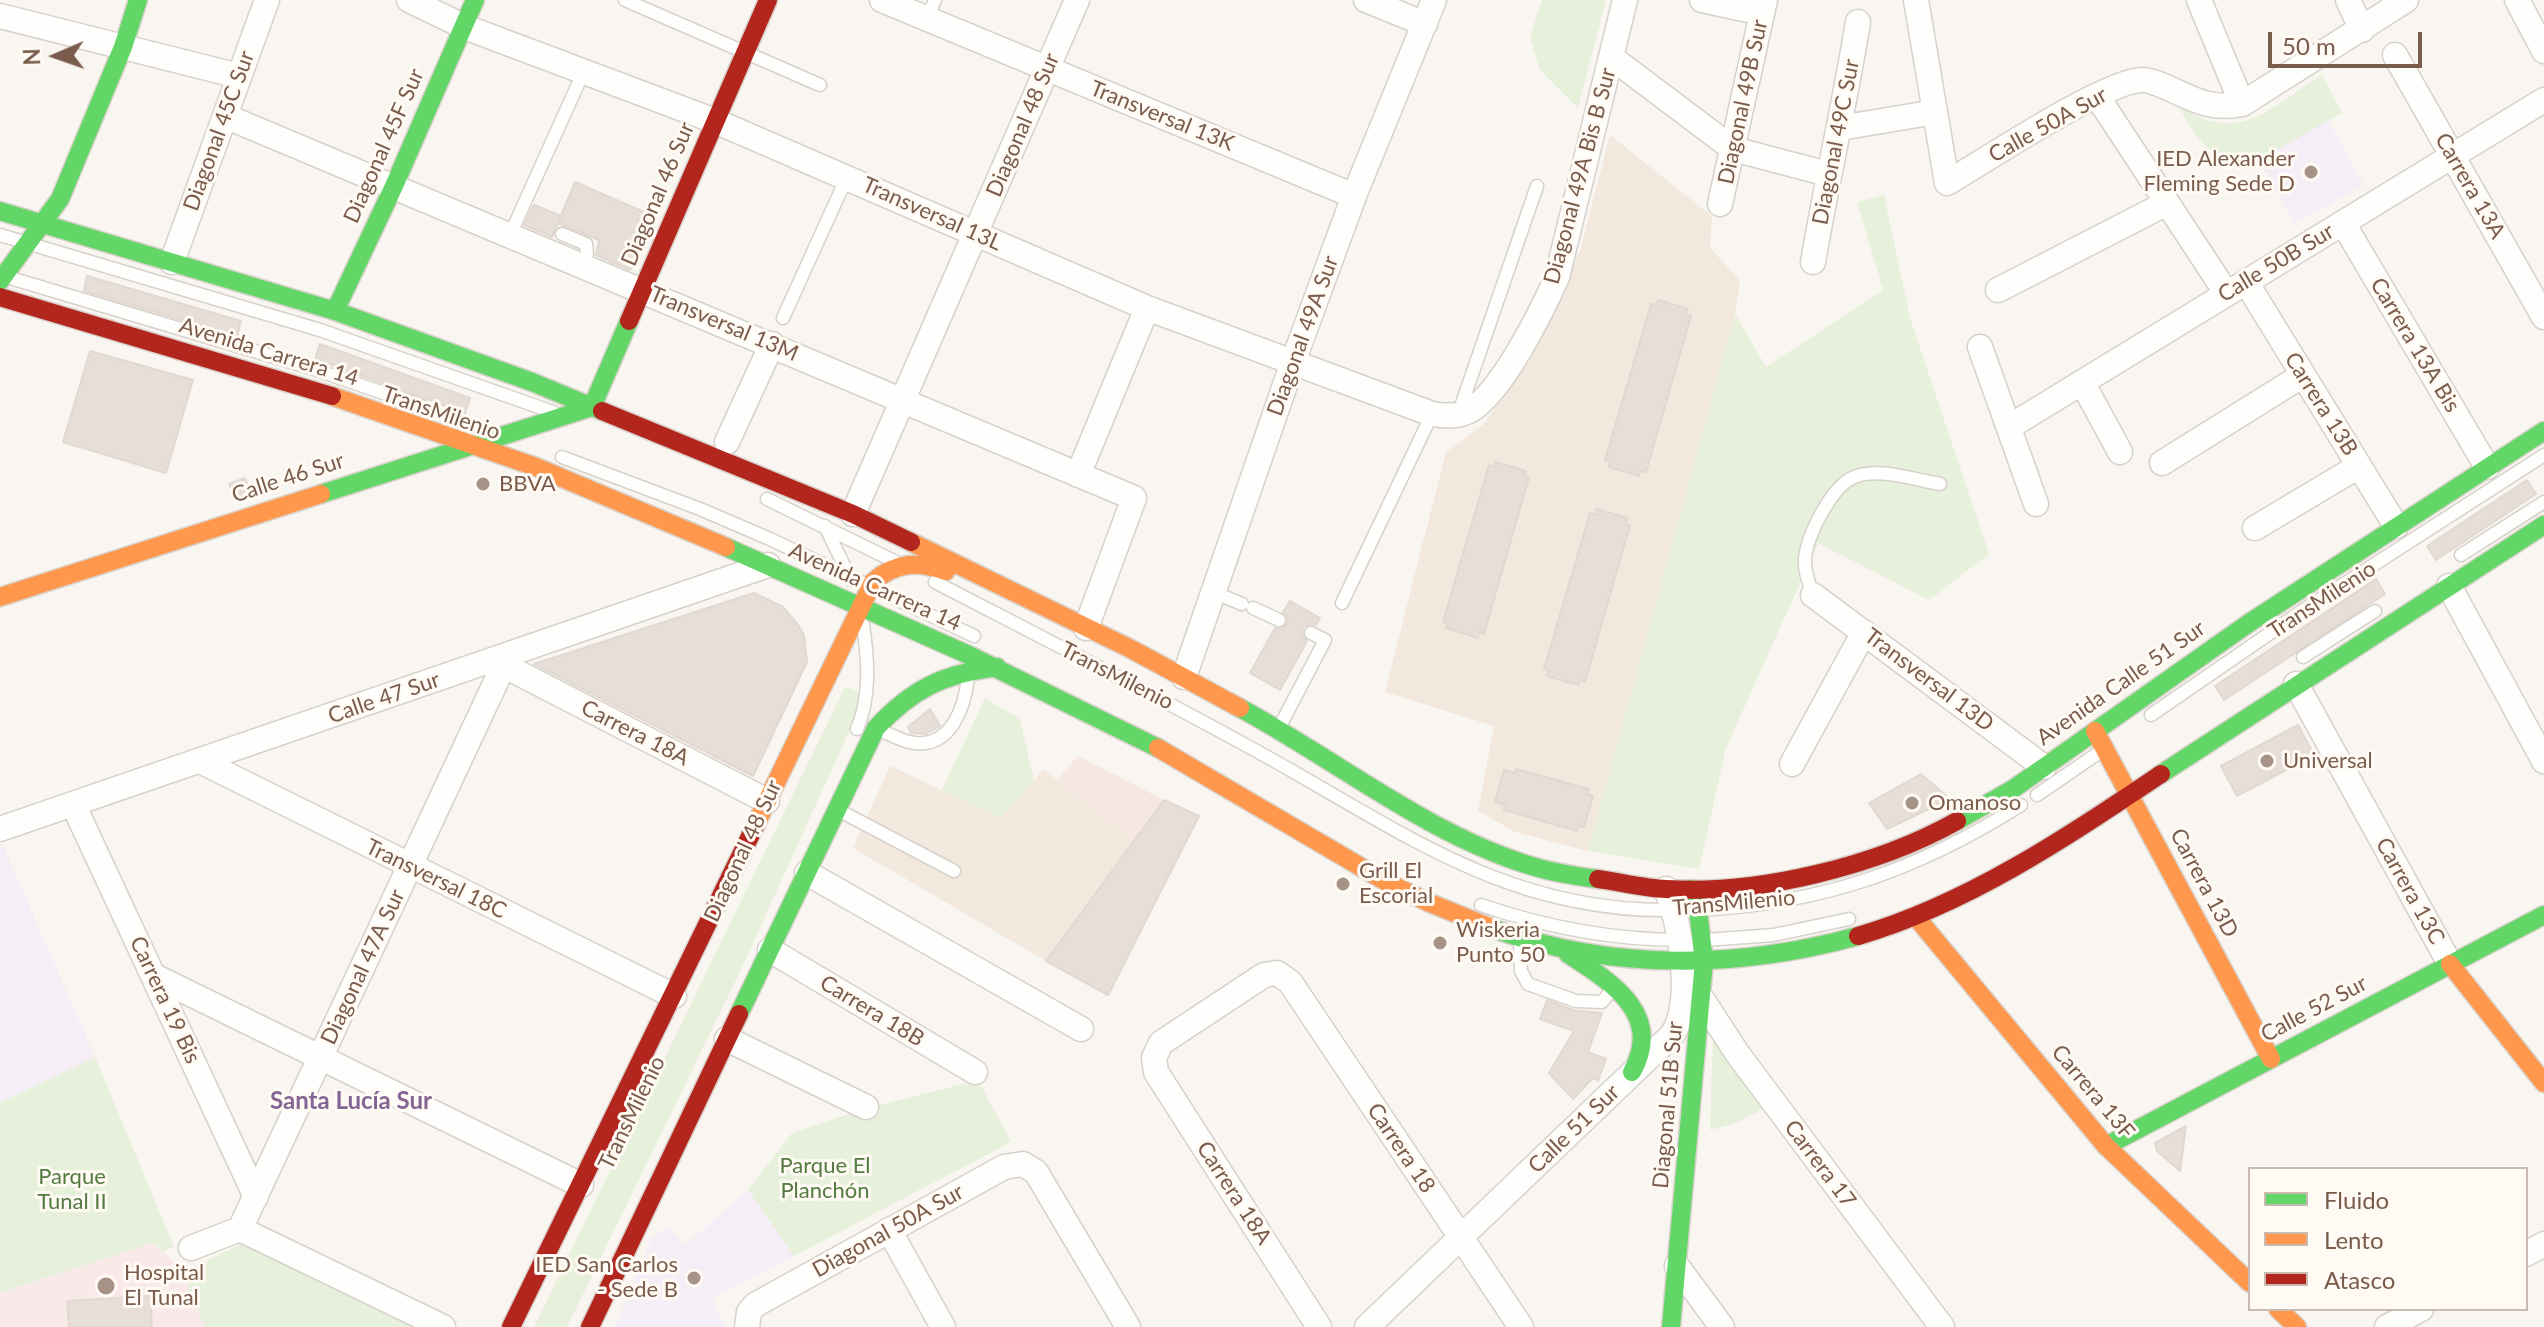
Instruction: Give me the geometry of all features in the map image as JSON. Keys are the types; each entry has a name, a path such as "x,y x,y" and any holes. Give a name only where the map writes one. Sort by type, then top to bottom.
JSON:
{"main road":[{"path":"1,277 53,212 67,186 123,47 138,0"},
{"name":"Diagonal 45F Sur","path":"335,311 394,186 475,0"},
{"name":"Diagonal 46 Sur","path":"590,416 768,0"},
{"path":"0,211 335,311 532,382 590,416 853,514 1131,649 1279,728 1424,817 1503,857 1679,903"},
{"name":"Avenida Carrera 14","path":"0,297 249,368 539,469 868,609 972,664"},
{"name":"Calle 46 Sur","path":"0,597 474,445 495,432 560,415 590,416"},
{"name":"Avenida Calle 51 Sur","path":"1679,903 1691,889 1738,887 1792,879 1879,856 1981,808 2238,631 2544,431"},
{"path":"590,1327 837,810 869,724 910,694 972,664 998,662 1168,753 1395,885 1473,922 1562,950 1626,959 1692,950 1761,956 1813,948 1916,917 1999,877 2123,783 2292,676 2449,586 2544,525"},
{"path":"912,573 926,564 1003,598 1086,628"},
{"name":"Diagonal 48 Sur","path":"511,1327 767,801 868,609 871,587 881,574 912,573"},
{"path":"803,580 820,611"},
{"path":"826,631 834,677"},
{"name":"Carrera 13D","path":"2095,731 2110,744 2123,783 2271,1059"},
{"name":"Calle 52 Sur","path":"2106,1146 2544,915"},
{"name":"Carrera 13F","path":"1916,917 2106,1146 2248,1281"},
{"path":"1562,950 1615,988 1630,1005 1643,1034 1642,1049 1632,1072"},
{"name":"Diagonal 51B Sur","path":"1671,1327 1702,999 1692,950"},
{"name":"Carrera 13C","path":"2450,964 2544,1083"},
{"path":"2280,1311 2297,1327"}],"street":[{"name":"Diagonal 45C Sur","path":"172,262 267,0"},
{"name":"Transversal 13L","path":"409,0 465,27 715,121 1147,308 1432,414 1458,415"},
{"name":"Transversal 13K","path":"882,0 931,9 1047,68 1354,196"},
{"name":"Diagonal 48 Sur","path":"853,514 1077,0"},
{"path":"1366,0 1425,24"},
{"name":"Diagonal 49A Sur","path":"1184,677 1354,196 1434,0"},
{"name":"Diagonal 49A Bis B Sur","path":"1458,415 1481,402 1509,367 1538,320 1557,277 1625,0"},
{"path":"1702,0 1764,6"},
{"path":"1840,128 1935,112 1916,0"},
{"path":"2199,0 2242,104 2406,0"},
{"path":"2348,0 2362,30"},
{"path":"2517,0 2544,51"},
{"name":"Diagonal 49B Sur","path":"1720,204 1764,6"},
{"path":"0,16 239,76"},
{"name":"Diagonal 49C Sur","path":"1813,262 1858,22"},
{"name":"Carrera 13A","path":"2395,55 2544,317"},
{"path":"1611,57 1733,149 1828,174"},
{"name":"Calle 50A Sur","path":"1935,112 1947,183 2097,96 2128,83 2143,80 2158,84 2207,106 2242,104"},
{"name":"Carrera 13B","path":"2097,96 2167,203 2303,375 2396,526"},
{"name":"Calle 50B Sur","path":"2009,427 2544,100"},
{"name":"Transversal 13M","path":"225,116 643,289 1134,498 1086,628"},
{"path":"1998,290 2167,203"},
{"name":"Carrera 13A Bis","path":"2343,223 2487,467"},
{"path":"1078,475 1147,308"},
{"path":"727,442 772,344"},
{"path":"1980,347 2036,504"},
{"path":"2162,463 2303,375"},
{"path":"2082,382 2120,452"},
{"path":"2255,528 2359,466"},
{"name":"Calle 47 Sur","path":"0,829 506,661 768,565"},
{"path":"2449,586 2544,761"},
{"name":"Transversal 13D","path":"1813,595 2044,767"},
{"path":"1792,764 1864,632"},
{"name":"Carrera 18A","path":"506,661 767,801"},
{"name":"Diagonal 47A Sur","path":"240,1229 506,661"},
{"name":"Carrera 13C","path":"2292,676 2450,964"},
{"name":"Transversal 18C","path":"200,761 674,996"},
{"name":"Carrera 19 Bis","path":"73,804 256,1197"},
{"path":"807,873 1081,1029"},
{"name":"Calle 51 Sur","path":"1367,1327 1672,1035 1678,1024 1692,950 1679,903"},
{"name":"Carrera 18B","path":"770,950 975,1072"},
{"name":"Carrera 18A","path":"1277,973 1264,975 1161,1043 1154,1058 1156,1072 1319,1327"},
{"name":"Carrera 18","path":"1277,973 1290,982 1521,1327"},
{"path":"154,976 581,1185"},
{"name":"Carrera 17","path":"1702,999 1737,1053 1942,1327"},
{"path":"727,1039 866,1107"},
{"name":"Diagonal 50A Sur","path":"751,1316 889,1230 1004,1167 1023,1164 1036,1172 1128,1327"},
{"path":"191,1248 240,1229 443,1327"},
{"path":"889,1230 943,1327"},
{"path":"1677,1266 1722,1327"},
{"path":"2387,1327 2417,1311"}],"lane":[{"path":"625,0 820,85"},
{"path":"510,235 583,73"},
{"path":"783,318 847,177"},
{"path":"1458,415 1537,186"},
{"path":"562,234 586,244 587,254 582,264"},
{"name":"TransMilenio","path":"0,235 320,330 560,415"},
{"name":"TransMilenio","path":"1,277 311,368 428,408"},
{"path":"1342,603 1432,414"},
{"name":"TransMilenio","path":"495,432 531,445"},
{"path":"546,451 700,509 871,587 893,591 985,641"},
{"name":"TransMilenio","path":"2138,724 2305,609 2544,455"},
{"path":"1813,595 1804,563 1808,541 1833,495 1853,477 1877,473 1940,484"},
{"name":"TransMilenio","path":"748,491 825,526 1181,709 1387,826 1477,872 1546,896 1583,903 1779,903 1860,882 1949,848 2003,817 2110,744"},
{"path":"2454,560 2544,502"},
{"path":"825,526 868,609 893,591"},
{"path":"826,566 856,631 867,679 869,724"},
{"path":"1213,592 1279,620"},
{"name":"TransMilenio","path":"2292,676 2390,601"},
{"path":"1279,728 1325,640 1311,633"},
{"path":"869,724 916,743 932,742 948,732 958,717 972,664 944,662"},
{"path":"815,734 834,677"},
{"path":"848,748 869,724 878,701"},
{"path":"837,810 954,871"},
{"name":"TransMilenio","path":"1464,899 1518,916 1593,933 1692,950 1866,914"},
{"path":"1520,938 1521,971 1528,984 1589,1003 1602,1002 1615,988"},
{"name":"TransMilenio","path":"651,1167 736,988"}],"shaded area":[{"name":"IED Alexander Fleming Sede D","path":"2328,120 2364,185 2294,224 2258,159"},
{"path":"1610,135 1712,216 1710,248 1740,280 1735,314 1588,851 1515,832 1478,811 1494,726 1385,692 1446,452 1484,424 1531,358 1580,251"},
{"path":"1078,756 1164,800 1134,841 1057,779"},
{"path":"890,766 1001,818 1044,769 1134,841 1046,961 853,848"},
{"path":"3,845 95,1057 0,1103 0,846"},
{"name":"IED San Carlos - Sede B","path":"748,1190 794,1256 712,1299 726,1327 615,1327 651,1239 668,1226 685,1245"},
{"name":"Hospital El Tunal","path":"152,1243 186,1271 189,1290 205,1327 0,1327 0,1293"}],"green space":[{"path":"1542,0 1606,0 1578,108 1540,70 1530,37"},
{"path":"2322,75 2342,113 2272,152 2251,159 2232,160 2214,152 2196,134 2178,104 2199,117 2218,123 2235,123 2269,110"},
{"path":"1884,195 1910,318 1989,554 1929,600 1818,543 1726,748 1699,869 1588,851 1735,314 1766,367 1883,290 1857,202"},
{"path":"845,687 860,692 856,716 738,976 567,1327 534,1327"},
{"path":"985,698 1020,719 1034,781 1001,818 942,790"},
{"path":"1713,1040 1763,1109 1733,1124 1710,1130"},
{"name":"Parque Tunal II","path":"95,1057 174,1247 163,1251 152,1243 0,1293 0,1103"},
{"name":"Parque El Planchón","path":"978,1080 1011,1142 794,1256 748,1190 792,1133 864,1109"},
{"path":"241,1244 417,1327 205,1327 189,1290 186,1271"}],"building":[{"path":"575,182 653,216 630,270 596,255 599,240 558,223"},
{"path":"534,205 561,216 552,237 524,225"},
{"path":"87,276 241,321 237,336 84,291"},
{"path":"1658,300 1688,309 1686,314 1691,316 1646,472 1641,471 1639,476 1609,467 1610,462 1605,460 1651,304 1656,305"},
{"path":"320,344 470,398 465,413 315,359"},
{"path":"90,351 193,380 166,473 63,442"},
{"path":"1496,462 1526,471 1524,476 1529,477 1484,634 1479,632 1478,638 1446,628 1448,623 1443,622 1489,465 1494,467"},
{"path":"245,478 251,495 235,500 229,484"},
{"path":"2527,480 2536,494 2436,560 2427,546"},
{"path":"1597,509 1627,518 1625,524 1630,525 1585,682 1580,680 1578,685 1547,676 1549,671 1544,669 1590,513 1595,515"},
{"path":"2376,579 2385,594 2224,700 2215,686"},
{"path":"754,593 783,607 798,625 804,635 807,662 753,776 534,664"},
{"path":"1290,601 1320,618 1316,625 1303,628 1302,634 1307,641 1280,690 1250,673 1275,628 1281,629 1287,624 1288,618 1283,612"},
{"path":"930,709 940,726 926,734 911,733 908,727"},
{"name":"Universal","path":"2298,725 2314,755 2237,796 2221,766"},
{"path":"1516,769 1589,789 1587,794 1593,796 1584,827 1579,826 1577,831 1504,810 1505,805 1495,802 1504,770 1515,773"},
{"name":"Omanoso","path":"1921,774 1950,799 1887,829 1869,803"},
{"path":"1164,800 1199,816 1108,995 1046,961"},
{"path":"1547,1000 1573,1010 1602,1013 1588,1052 1606,1059 1598,1081 1593,1078 1573,1099 1549,1073 1574,1031 1540,1019"},
{"path":"2186,1126 2180,1171 2157,1151 2155,1143"},
{"path":"150,1296 152,1327 69,1327 67,1301"}],"traffic: fast":[{"path":"0,281 60,199 123,47 138,0"},
{"path":"335,311 394,186 475,0"},
{"path":"0,211 335,311 532,382 602,411"},
{"path":"321,494 592,407 629,321"},
{"path":"1957,821 2013,789 2249,623 2544,431"},
{"path":"2161,774 2544,525"},
{"path":"726,547 971,656 1158,748"},
{"path":"739,1014 876,728 903,703 930,685 961,674 997,667"},
{"path":"1240,708 1456,835 1532,866 1598,879"},
{"path":"1671,1327 1704,961 1698,910 1691,889"},
{"path":"2106,1146 2544,915"},
{"path":"1494,929 1539,943 1584,952 1676,961 1767,955 1858,936"},
{"path":"1568,954 1616,988 1637,1017 1642,1033 1640,1051 1632,1072"}],"traffic: slow":[{"path":"332,396 536,467 726,547"},
{"path":"0,597 321,494"},
{"path":"911,542 1131,649 1240,708"},
{"path":"756,824 873,582 890,570 907,565 946,571"},
{"path":"2095,731 2271,1059"},
{"path":"1158,748 1390,884 1494,929"},
{"path":"1916,917 2106,1146 2248,1281"},
{"path":"2450,964 2544,1083"},
{"path":"2280,1311 2297,1327"}],"traffic: jam":[{"path":"629,321 768,0"},
{"path":"0,297 332,396"},
{"path":"602,411 853,514 911,542"},
{"path":"1858,936 1939,906 2016,867 2161,774"},
{"path":"1598,879 1657,888 1702,890 1777,882 1854,864 1925,837 1957,821"},
{"path":"511,1327 756,824"},
{"path":"590,1327 739,1014"}],"place":[{"name":"IED Alexander Fleming Sede D","path":"2311,172"},
{"name":"BBVA","path":"483,484"},
{"name":"Universal","path":"2267,761"},
{"name":"Omanoso","path":"1912,803"},
{"name":"Grill El Escorial","path":"1343,884"},
{"name":"Wiskeria Punto 50","path":"1440,943"},
{"name":"IED San Carlos - Sede B","path":"694,1278"},
{"name":"Hospital El Tunal","path":"106,1286"}],"district":[{"name":"Santa Lucía Sur","path":"351,1101"}]}
